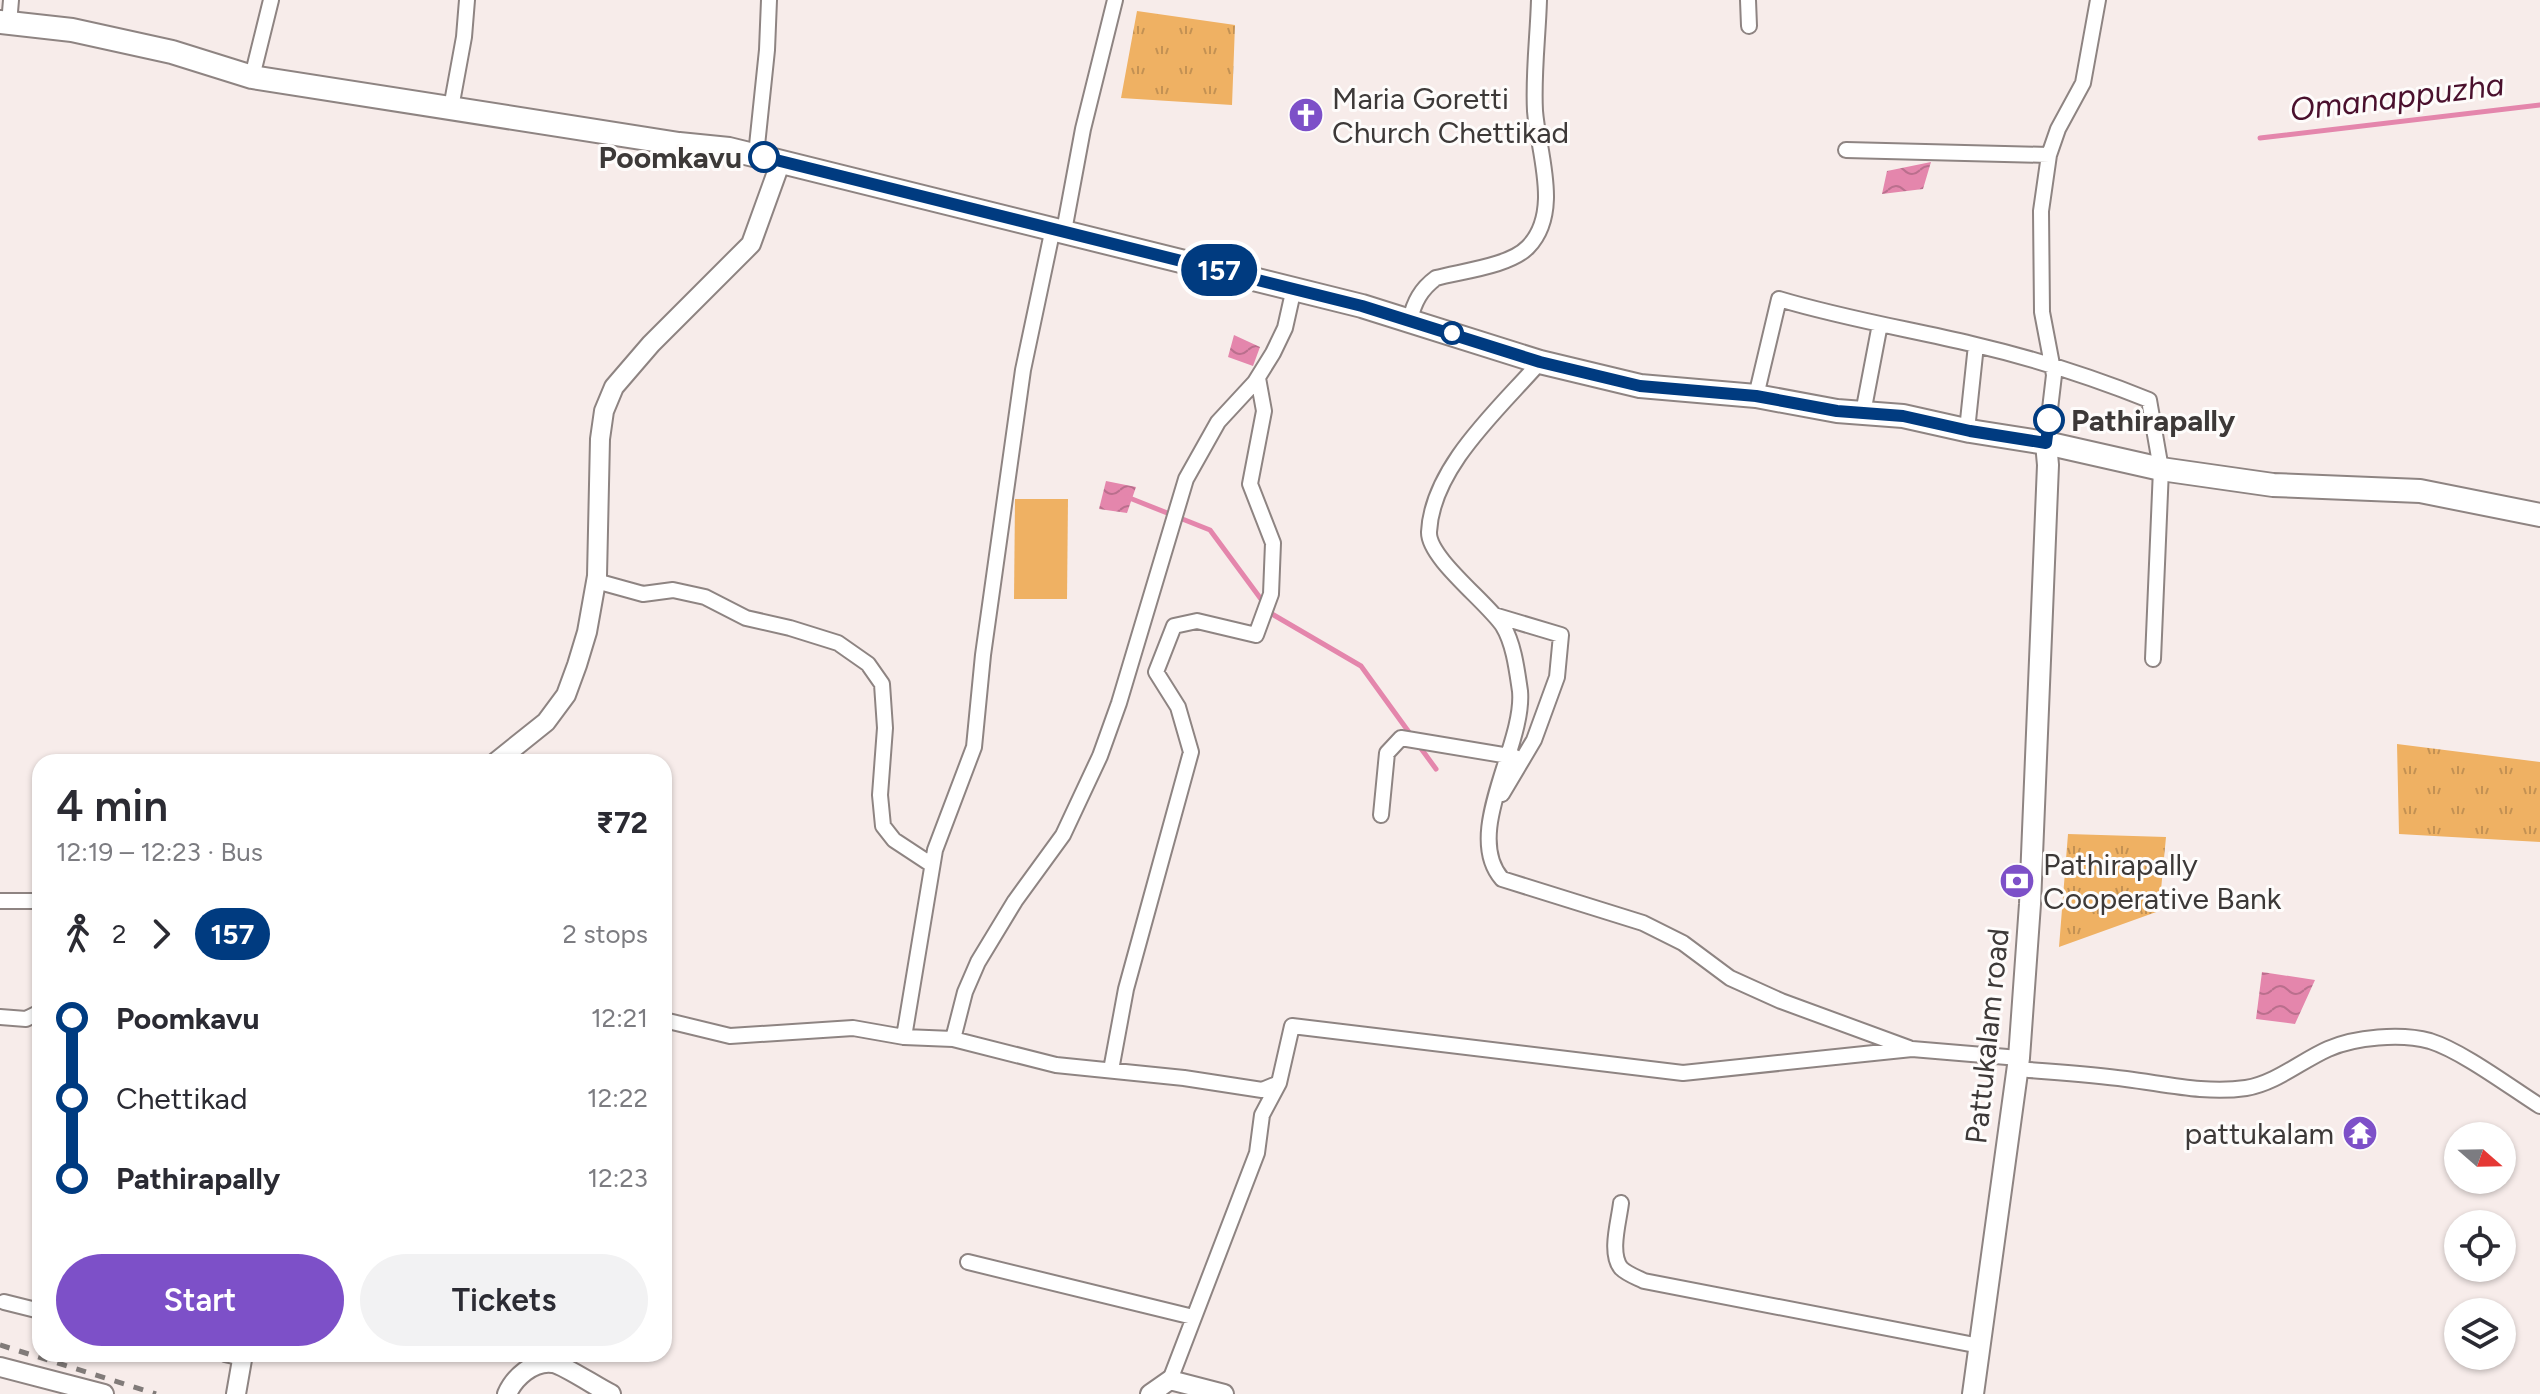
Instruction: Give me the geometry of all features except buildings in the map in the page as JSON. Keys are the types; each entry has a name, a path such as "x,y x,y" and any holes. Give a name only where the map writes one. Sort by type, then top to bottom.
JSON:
{"main road":[{"path":"5,23 72,30 172,52 252,77 729,149 1294,288 1410,320 1540,362 1640,386 1756,396 1863,413 1903,416 2161,469 2273,485 2420,491 2540,515"},
{"name":"Pattukalam road","path":"1973,1394 2018,1064 2030,904 2048,465 2046,443"}],"street":[{"path":"5,23 11,0"},
{"path":"252,77 271,0"},
{"path":"451,108 464,37 467,0"},
{"path":"756,155 769,0"},
{"path":"904,1037 932,865 944,823 974,747 983,655 1023,370 1115,0"},
{"path":"1410,320 1419,296 1436,278 1516,257 1530,246 1538,232 1545,212 1546,189 1535,110 1539,0"},
{"path":"1748,0 1749,26"},
{"path":"2046,443 2054,375 2042,312 2041,211 2049,155 2058,129 2083,83 2098,0"},
{"path":"1846,150 2049,155"},
{"path":"506,754 546,722 566,695 587,632 596,581 600,439 604,411 614,387 651,344 751,244 781,161"},
{"path":"953,1039 965,992 978,962 1015,901 1063,835 1100,756 1119,703 1179,499 1199,451 1218,422 1258,378 1285,328 1294,288"},
{"path":"1756,396 1779,299 1976,345 2109,384 2149,400 2161,469 2153,659"},
{"path":"1863,413 1880,324"},
{"path":"1967,430 1976,345"},
{"path":"1540,362 1463,449 1447,474 1431,515 1428,536 1435,554 1505,629 1514,654 1520,716 1491,811 1489,837 1495,871 1502,879 1643,923 1683,943 1730,978 1781,1001 1912,1049 2208,1091 2249,1087 2275,1078 2345,1041 2388,1037 2430,1041 2470,1061 2540,1106"},
{"path":"1111,1070 1126,989 1191,752 1178,707 1156,672 1174,626 1197,621 1256,635 1271,594 1273,543 1250,484 1264,411 1258,378"},
{"path":"596,581 643,594 673,590 705,597 746,618 838,643 868,664 882,684 885,728 880,795 883,826 894,840 932,865"},
{"path":"1491,811 1534,740 1557,677 1561,635 1494,615"},
{"path":"1381,815 1387,753 1401,738 1507,758 1524,757"},
{"path":"0,901 32,901"},
{"path":"0,1017 26,1019 32,1016"},
{"path":"672,1022 730,1036 853,1028 904,1037 953,1039 1056,1065 1184,1078 1262,1090 1279,1083"},
{"path":"1150,1394 1170,1380 1257,1153 1262,1115 1279,1083 1292,1026 1683,1073 1912,1049"},
{"path":"1621,1203 1616,1253 1618,1264 1624,1271 1644,1281 1980,1346"},
{"path":"968,1262 1193,1317"},
{"path":"4,1302 32,1309"},
{"path":"236,1394 237,1362"},
{"path":"507,1394 514,1380 532,1362"},
{"path":"547,1362 611,1394"},
{"path":"0,1367 104,1394"},
{"path":"1170,1380 1224,1394"}],"green space":[{"path":"1137,11 1235,25 1232,105 1121,98"},
{"path":"1015,499 1068,499 1067,599 1014,599"},
{"path":"2397,744 2540,762 2540,842 2399,834"},
{"path":"2068,834 2166,837 2159,911 2059,947"}],"water":[{"path":"1931,162 1923,189 1882,194 1887,171"},
{"path":"1234,335 1260,347 1253,366 1228,357"},
{"path":"1106,481 1136,487 1127,513 1099,509"},
{"path":"2262,972 2315,980 2295,1024 2256,1019"}],"waterway":[{"name":"Omanappuzha","path":"2260,138 2540,105"},
{"path":"1127,497 1210,530 1272,614 1361,666 1411,735"},
{"path":"1417,743 1436,769"}],"railway":[{"path":"0,1345 32,1355"},
{"path":"54,1362 156,1394"}],"bus line":[{"name":"157","path":"764,157 1362,306 1540,362 1640,386 1756,396 1837,411 1903,416 2046,443 2049,420"}],"place":[{"name":"Maria Goretti Church Chettikad","path":"1306,115"},
{"name":"Poomkavu","path":"764,157"},
{"name":"Pathirapally","path":"2049,420"},
{"name":"Pathirapally Cooperative Bank","path":"2017,881"},
{"name":"pattukalam","path":"2360,1133"}]}
